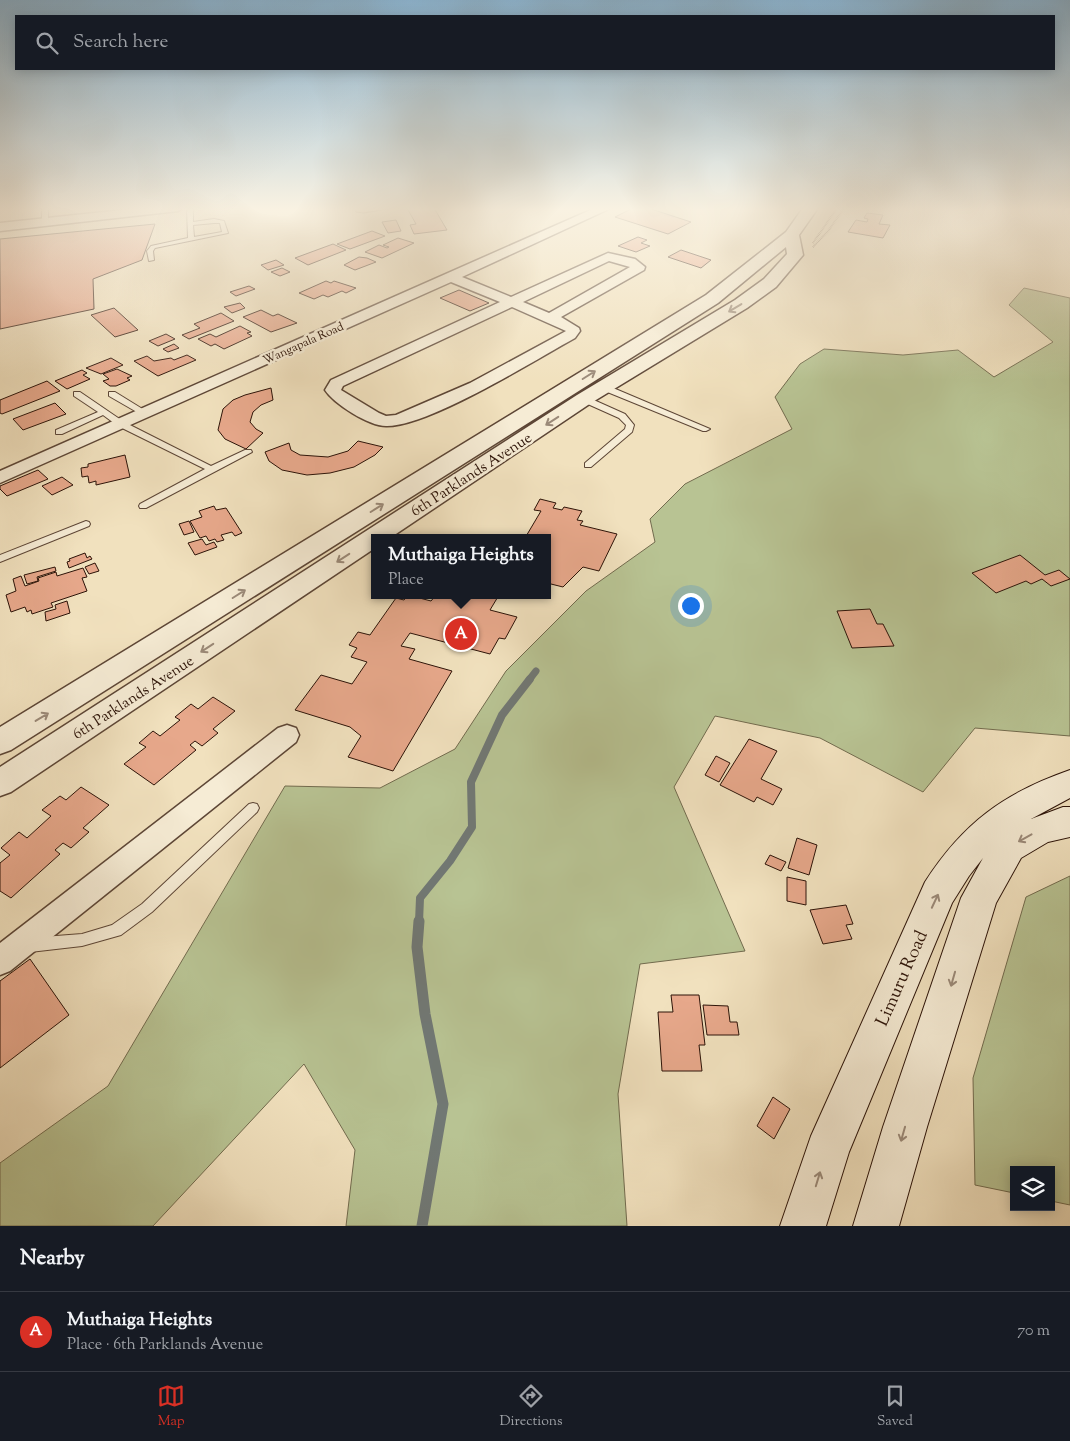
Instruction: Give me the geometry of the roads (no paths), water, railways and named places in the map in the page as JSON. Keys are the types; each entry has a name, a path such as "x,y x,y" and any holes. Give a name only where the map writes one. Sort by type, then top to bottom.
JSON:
{"main road":[{"name":"Limuru Road","path":"803,1226 826,1152 938,894 958,861 980,838 1003,820 1070,784"},
{"path":"876,1226 905,1127 979,898 1009,847 1036,832 1063,822 1070,822"}],"street":[{"name":"Wangapala Road","path":"0,478 477,265"},
{"path":"450,277 510,302 550,318 572,328 570,335 412,417 398,422 385,421 338,396 333,390 337,383 510,302 590,265"},
{"path":"550,318 639,266 637,265"},
{"name":"6th Parklands Avenue","path":"0,742 712,299 754,265"},
{"name":"6th Parklands Avenue","path":"379,534 594,393 741,304 770,283 786,265"},
{"name":"6th Parklands Avenue","path":"0,783 371,539"},
{"path":"10,953 288,735"}],"lane":[{"path":"594,393 706,429"},
{"path":"588,465 628,430 630,426 622,416 594,393"},
{"path":"77,394 121,424 211,469"},
{"path":"112,394 145,413"},
{"path":"59,432 103,412"},
{"path":"143,506 211,469 248,452"},
{"path":"0,559 86,524"},
{"path":"10,953 82,940 116,930 147,908 253,808"}],"waterway":[{"path":"529,680 536,671"},
{"path":"419,922 420,898 450,861 472,827 471,782 502,715 530,679"},
{"path":"419,921 417,947 425,1014 443,1104 422,1226"}],"place":[{"name":"Muthaiga Heights","path":"461,634"}]}
